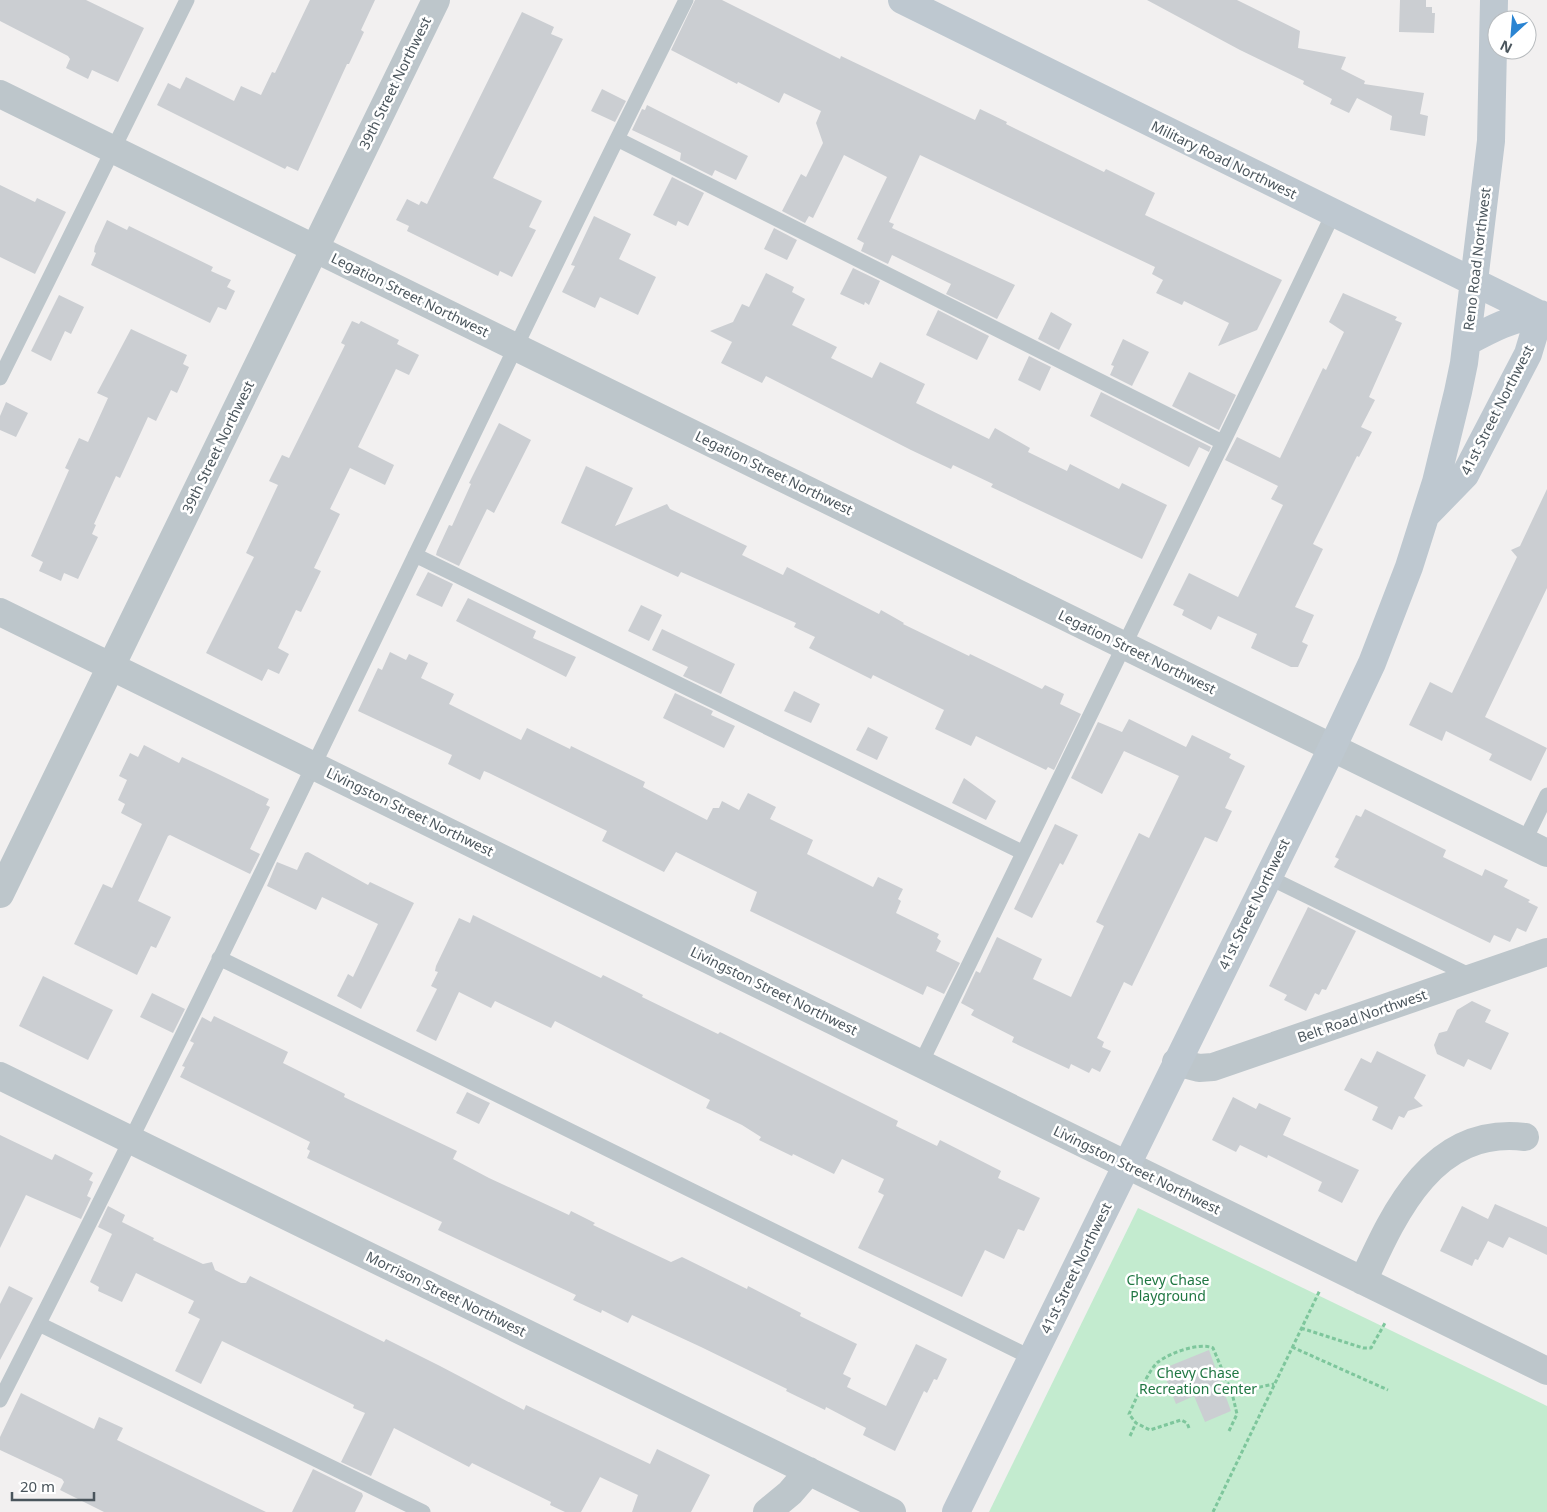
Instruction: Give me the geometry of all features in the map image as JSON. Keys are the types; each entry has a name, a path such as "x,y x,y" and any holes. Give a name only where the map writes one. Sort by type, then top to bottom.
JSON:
{"main road":[{"name":"Military Road Northwest","path":"902,0 1474,283 1545,310"},
{"name":"Reno Road Northwest","path":"1427,514 1451,424 1467,342 1491,140 1494,0"},
{"path":"1467,342 1498,324 1545,310"},
{"name":"41st Street Northwest","path":"956,1512 1332,748 1388,626 1427,514 1465,475 1528,354 1545,310"}],"street":[{"name":"39th Street Northwest","path":"0,894 436,0"},
{"name":"Legation Street Northwest","path":"0,94 1536,847"},
{"name":"Livingston Street Northwest","path":"0,612 1547,1371"},
{"name":"Belt Road Northwest","path":"1176,1062 1199,1068 1213,1067 1547,952"},
{"name":"Morrison Street Northwest","path":"0,1076 892,1512"},
{"path":"1363,1281 1380,1244 1402,1204 1438,1162 1461,1146 1488,1138 1507,1135 1525,1138"},
{"path":"767,1512 790,1493 809,1471"}],"lane":[{"path":"0,378 5,356 114,150 187,0"},
{"path":"0,1400 315,766 515,346 686,0"},
{"path":"617,139 1222,442"},
{"path":"921,1063 1022,852 1126,647 1222,442 1333,214"},
{"path":"415,555 1022,852"},
{"path":"1536,847 1547,795"},
{"path":"1268,877 1473,977"},
{"path":"219,958 1032,1358"},
{"path":"39,1324 423,1512"}],"path":[{"path":"1213,1512 1320,1290"},
{"path":"1301,1328 1363,1348 1371,1348 1389,1315"},
{"path":"1189,1428 1188,1423 1181,1420 1150,1430 1136,1423 1129,1414 1157,1362 1193,1346 1205,1344 1213,1348 1232,1393 1237,1414 1229,1431"},
{"path":"1292,1347 1388,1390"},
{"path":"1232,1393 1274,1384"},
{"path":"1130,1436 1136,1423"}],"green space":[{"name":"Chevy Chase Recreation Center","path":"1138,1208 1547,1406 1547,1512 989,1512"}],"building":[{"path":"0,0 86,0 144,28 118,82 92,70 88,79 66,68 70,59 68,56 0,21"},
{"path":"310,0 375,0 361,30 364,32 349,64 347,64 298,171 287,166 285,169 157,105 168,83 180,89 186,77 234,101 241,86 261,95 272,72 275,73"},
{"path":"695,0 722,0 840,59 841,56 975,120 980,109 1007,122 1006,124 1104,172 1106,169 1155,193 1145,215 1282,280 1257,330 1218,346 1229,323 1184,301 1182,305 1156,293 1163,280 1152,274 1155,267 920,155 889,222 894,224 892,228 1015,285 997,319 946,294 951,284 892,255 888,264 861,251 864,243 857,239 887,177 844,155 813,218 809,216 805,223 782,211 801,174 806,177 823,143 816,123 821,111 784,93 779,103 671,50"},
{"path":"1147,0 1237,0 1300,31 1298,48 1346,57 1341,69 1365,81 1364,84 1424,93 1420,114 1428,116 1425,136 1390,130 1392,116 1357,98 1349,113 1330,104 1332,99 1303,84 1304,81 1240,50"},
{"path":"1400,0 1426,0 1426,7 1432,7 1432,13 1435,13 1434,33 1399,32"},
{"path":"522,12 554,27 551,34 563,39 493,178 542,201 529,227 536,230 512,277 500,271 498,276 407,231 409,226 396,220 407,199 419,205 421,201 427,204"},
{"path":"602,89 626,101 615,122 591,111"},
{"path":"647,105 748,156 736,180 715,170 712,176 680,160 681,153 632,130 642,109 645,110"},
{"path":"672,177 704,193 688,226 678,221 676,226 653,215"},
{"path":"0,185 35,202 37,198 66,212 35,274 0,257"},
{"path":"594,216 631,234 619,259 656,277 638,315 600,297 595,308 562,292 575,266 571,265"},
{"path":"107,220 127,230 129,226 213,267 211,271 231,280 227,287 235,291 226,310 218,307 210,323 91,265 96,253 94,252 95,246"},
{"path":"774,228 797,240 787,260 764,249"},
{"path":"853,268 880,281 869,305 865,302 864,305 840,294"},
{"path":"766,273 794,287 792,292 805,299 792,325 837,347 831,358 872,378 880,362 925,384 916,403 989,439 995,428 1030,448 1028,452 1067,471 1070,464 1119,489 1122,483 1167,505 1142,559 991,487 993,484 953,465 951,469 911,450 766,376 762,383 721,363 732,342 710,331 733,322 742,304 749,307"},
{"path":"1343,293 1397,317 1395,320 1402,323 1369,397 1375,400 1361,427 1372,432 1359,457 1357,456 1313,544 1323,549 1295,607 1314,615 1302,642 1308,645 1298,667 1291,667 1251,648 1257,634 1218,616 1211,630 1182,615 1184,610 1173,605 1189,573 1238,597 1283,505 1271,499 1278,486 1225,460 1237,437 1280,458 1323,368 1326,370 1344,332 1329,322"},
{"path":"59,295 84,307 71,334 65,331 51,361 31,351"},
{"path":"938,310 989,336 977,360 926,335"},
{"path":"1051,312 1072,324 1059,350 1038,339"},
{"path":"352,321 359,324 361,321 399,340 397,344 419,355 409,375 396,369 358,447 394,465 385,485 350,468 330,509 340,514 314,568 321,571 301,612 296,610 278,648 289,654 279,674 268,669 262,681 206,653 254,557 246,553 278,485 269,481 282,455 289,458 345,345 341,343"},
{"path":"131,329 187,355 183,364 189,367 177,393 171,390 156,421 148,417 120,478 116,476 94,524 96,525 92,534 98,537 78,579 64,573 61,581 39,571 43,562 31,556 69,470 65,468 79,438 88,442 108,398 97,393"},
{"path":"1123,339 1149,352 1132,386 1110,375 1114,366 1111,365"},
{"path":"1029,356 1051,367 1040,391 1018,380"},
{"path":"1189,372 1236,395 1219,430 1172,406"},
{"path":"1101,392 1211,447 1209,452 1199,447 1189,467 1090,416"},
{"path":"6,402 28,413 16,437 0,430 0,416"},
{"path":"499,423 531,440 494,513 487,509 459,566 436,555 437,551 449,525 452,526 471,484 469,483"},
{"path":"586,466 633,488 615,526 667,504 670,509 747,546 742,555 783,575 787,567 879,614 881,610 903,624 969,656 970,654 1042,689 1045,685 1064,694 1060,704 1081,714 1054,770 1048,767 1046,770 976,736 971,746 935,729 944,710 873,675 871,679 809,648 815,637 794,627 796,623 681,572 678,577 561,523"},
{"path":"1547,489 1547,588 1485,717 1547,748 1531,781 1489,760 1492,754 1446,731 1442,741 1409,725 1430,682 1452,693 1517,557 1511,550 1520,546"},
{"path":"428,572 453,584 442,607 416,595"},
{"path":"468,598 536,631 533,638 576,657 566,677 456,621"},
{"path":"641,605 662,615 649,641 628,631"},
{"path":"662,629 735,664 721,694 683,676 688,667 652,650"},
{"path":"390,652 406,660 409,654 428,663 421,678 454,694 449,704 521,740 527,728 570,749 571,746 645,782 643,787 707,820 713,808 719,808 722,801 739,810 748,793 776,807 770,819 813,840 807,854 873,887 878,877 903,889 898,899 901,901 896,913 939,934 937,938 941,941 936,951 960,963 944,994 927,986 923,995 750,911 757,892 676,852 664,872 602,841 607,831 489,773 484,771 480,780 448,764 452,755 358,711 378,668 382,670"},
{"path":"794,691 820,704 811,723 784,711"},
{"path":"675,693 713,711 711,715 735,726 724,748 663,718"},
{"path":"1129,719 1186,747 1192,735 1231,754 1229,758 1245,766 1225,808 1232,811 1217,842 1205,837 1132,986 1124,982 1097,1038 1104,1042 1102,1047 1111,1051 1100,1072 1092,1068 1089,1073 1071,1064 1069,1069 1012,1042 1014,1037 971,1015 974,1010 961,1003 976,971 980,973 997,937 1042,959 1033,979 1071,997 1104,926 1096,922 1139,833 1149,838 1179,776 1124,751 1102,794 1071,778 1098,722 1122,732"},
{"path":"868,727 888,737 877,760 856,750"},
{"path":"144,745 179,763 182,757 269,799 266,805 270,807 250,849 260,854 250,874 170,835 168,836 138,901 171,917 156,948 151,946 137,975 74,944 103,884 112,888 142,824 121,813 125,804 118,800 127,780 119,776 130,753 138,757"},
{"path":"964,778 996,801 986,820 952,803"},
{"path":"1365,809 1446,850 1443,857 1482,876 1485,869 1508,880 1504,887 1530,900 1528,902 1538,907 1526,932 1517,928 1510,942 1494,935 1490,943 1334,867 1339,859 1335,857 1356,815 1361,817"},
{"path":"1055,824 1078,835 1063,865 1060,863 1032,918 1014,909"},
{"path":"308,852 368,885 370,882 414,903 361,1009 337,996 348,974 353,977 378,924 322,897 316,910 267,886 277,862 297,870 305,853"},
{"path":"1308,907 1356,931 1326,990 1322,989 1319,995 1315,993 1306,1011 1284,1000 1287,995 1269,986"},
{"path":"473,915 601,978 603,975 643,995 642,997 718,1034 720,1032 898,1121 896,1126 937,1146 940,1140 1001,1171 998,1178 1040,1198 1024,1231 1018,1229 1004,1259 985,1250 962,1297 858,1248 884,1195 878,1192 884,1179 842,1159 834,1174 793,1154 792,1156 759,1140 761,1137 742,1125 706,1108 710,1100 555,1021 551,1028 495,1001 491,1008 459,992 436,1041 416,1031 437,989 431,986 438,972 435,971 436,966 459,918 470,923"},
{"path":"43,976 113,1010 88,1060 19,1026"},
{"path":"152,993 185,1009 173,1033 140,1017"},
{"path":"1472,1001 1491,1010 1485,1022 1509,1033 1491,1070 1468,1059 1464,1067 1437,1054 1434,1045 1439,1033 1447,1031 1457,1010"},
{"path":"214,1016 288,1052 283,1063 345,1094 344,1097 457,1151 453,1159 489,1178 569,1215 571,1211 595,1223 593,1225 671,1262 682,1257 747,1289 748,1286 801,1313 800,1316 857,1344 843,1374 851,1378 847,1387 886,1406 916,1344 947,1359 937,1380 934,1379 927,1393 924,1391 895,1451 863,1435 866,1428 826,1407 825,1410 786,1391 787,1389 701,1347 632,1315 628,1323 602,1310 601,1313 573,1300 576,1295 438,1230 442,1222 307,1158 310,1151 307,1149 310,1142 180,1077 185,1067 182,1066 194,1043 190,1041 202,1017 211,1022"},
{"path":"1377,1051 1426,1075 1414,1098 1423,1106 1408,1111 1404,1118 1399,1116 1392,1130 1372,1120 1378,1107 1344,1090 1361,1058 1371,1063"},
{"path":"467,1092 490,1103 479,1124 456,1113"},
{"path":"1233,1097 1256,1109 1259,1103 1291,1118 1283,1135 1359,1170 1342,1203 1318,1191 1322,1182 1268,1155 1267,1158 1240,1145 1236,1152 1212,1140"},
{"path":"0,1135 52,1160 55,1154 93,1173 89,1180 93,1182 87,1196 91,1198 81,1219 26,1195 0,1248"},
{"path":"1495,1204 1547,1227 1547,1255 1509,1237 1503,1248 1488,1241 1478,1260 1475,1259 1472,1266 1440,1251 1462,1206 1488,1219"},
{"path":"108,1206 125,1215 122,1222 154,1238 153,1240 203,1264 212,1262 215,1270 241,1283 246,1283 250,1276 384,1342 386,1339 524,1410 526,1405 650,1464 657,1449 710,1475 691,1512 632,1512 638,1495 600,1477 581,1512 565,1512 550,1505 551,1502 472,1463 469,1467 394,1428 371,1476 341,1462 365,1413 353,1408 354,1405 222,1341 201,1384 175,1371 200,1319 188,1313 194,1301 136,1273 122,1302 98,1291 99,1287 90,1282 112,1234 98,1227"},
{"path":"9,1286 33,1298 0,1360 0,1304"},
{"path":"1209,1350 1231,1411 1205,1422 1194,1396 1176,1404 1162,1369"},
{"path":"21,1393 94,1429 99,1417 123,1428 117,1440 266,1512 104,1512 60,1490 64,1482 62,1479 0,1450 0,1437"},
{"path":"313,1469 362,1493 363,1496 355,1512 292,1512"}],"park label":[{"name":"Chevy Chase Playground","path":"1168,1288"}]}
